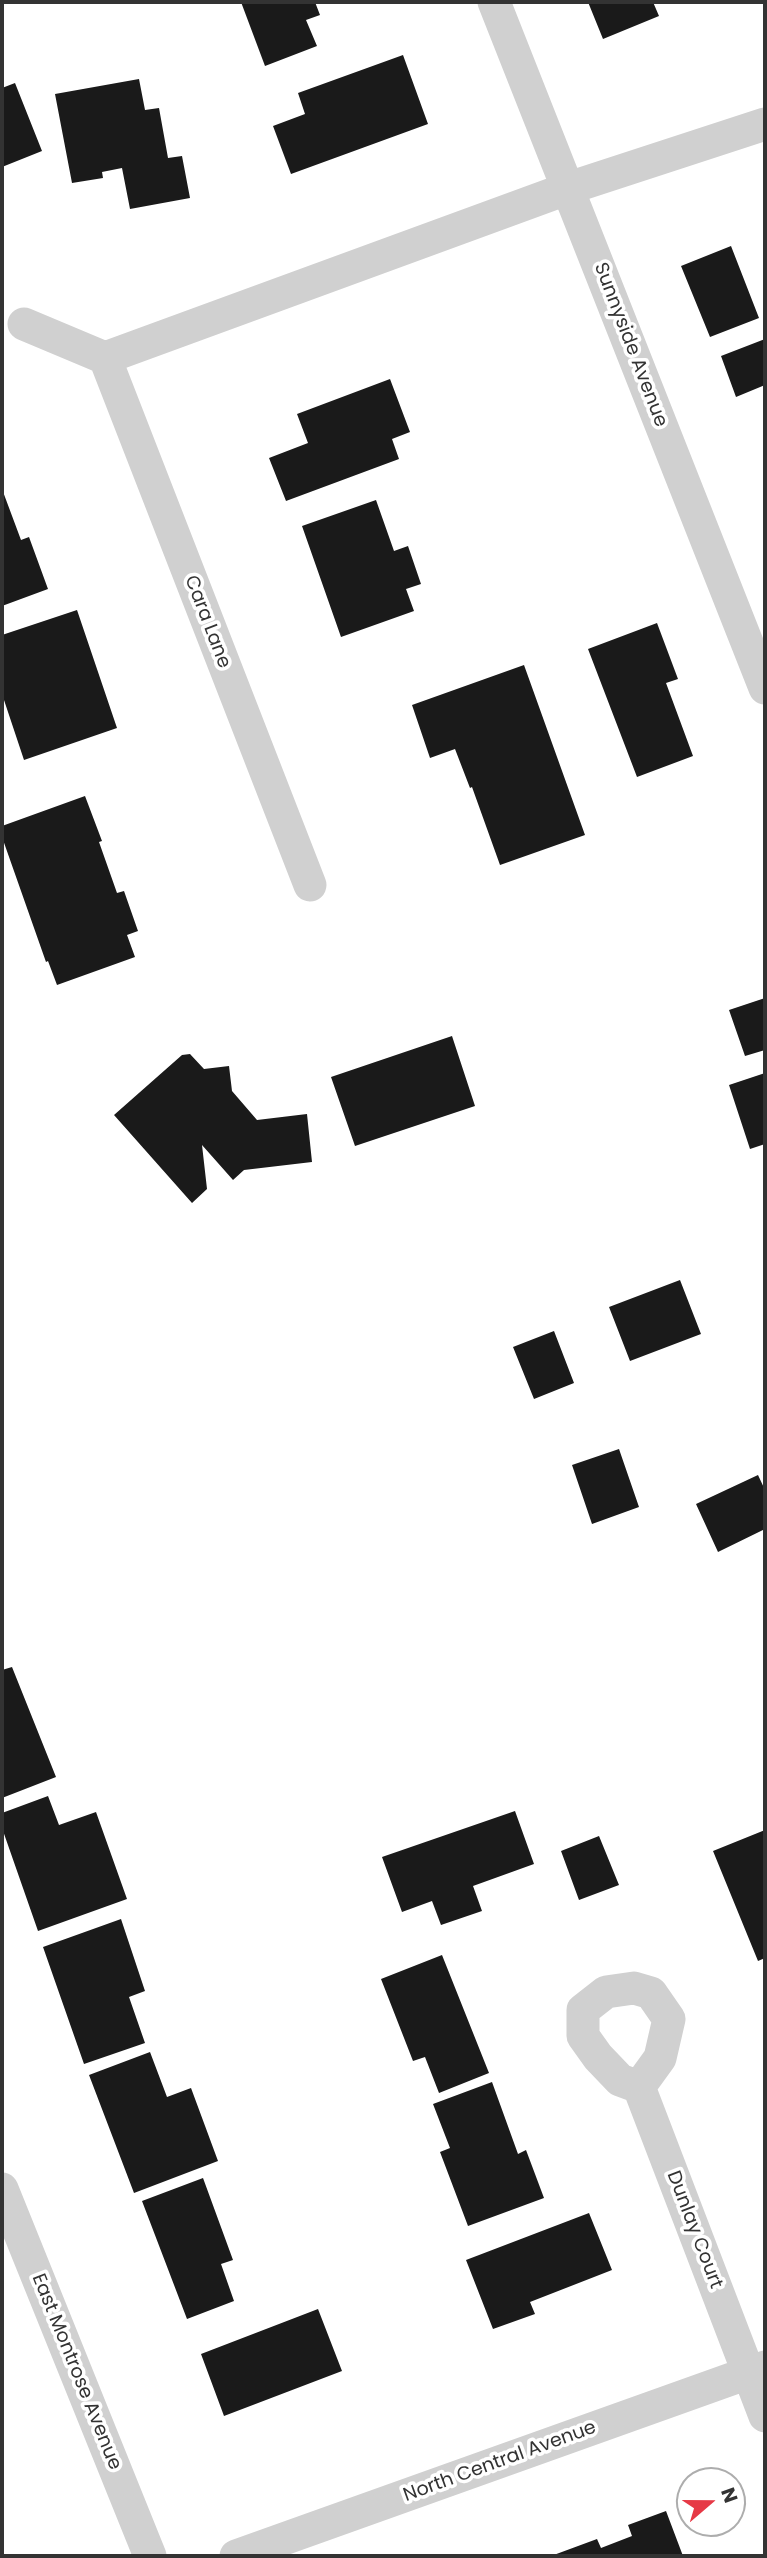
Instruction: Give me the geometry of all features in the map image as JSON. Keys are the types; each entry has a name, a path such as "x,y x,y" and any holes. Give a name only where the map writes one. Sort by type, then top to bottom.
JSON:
{"street":[{"name":"Sunnyside Avenue","path":"494,2 765,688"},
{"path":"24,324 105,358 569,188 765,124"},
{"name":"Cara Lane","path":"105,358 310,885"},
{"name":"Dunlay Court","path":"639,2087 757,2370 765,2416"},
{"name":"East Montrose Avenue","path":"2,2189 150,2556"},
{"name":"North Central Avenue","path":"236,2556 757,2370"}],"building":[{"path":"241,2 315,2 320,15 306,20 317,46 265,66"},
{"path":"588,2 653,2 659,16 603,39"},
{"path":"403,55 428,124 291,174 273,126 305,114 298,93"},
{"path":"139,79 145,110 159,108 168,158 182,156 190,198 130,209 122,168 102,172 103,178 72,183 55,94"},
{"path":"15,83 42,151 2,167 2,88"},
{"path":"731,246 759,318 710,337 681,266"},
{"path":"765,339 765,385 736,397 721,356"},
{"path":"390,379 410,432 392,439 399,459 286,501 269,458 308,443 297,414"},
{"path":"2,489 21,540 29,537 48,589 2,606"},
{"path":"376,500 394,551 408,546 421,584 406,589 414,611 341,637 302,526"},
{"path":"77,610 117,728 24,760 2,694 2,635"},
{"path":"657,623 678,679 666,683 693,756 637,777 588,649"},
{"path":"524,665 585,835 500,865 472,787 470,788 455,749 430,758 412,705"},
{"path":"85,796 117,893 124,891 138,931 127,935 135,957 57,985 48,961 46,962 2,837 2,826"},
{"path":"765,998 765,1050 745,1056 729,1010"},
{"path":"452,1036 475,1106 355,1146 331,1077"},
{"path":"190,1054 204,1069 229,1066 232,1091 257,1120 307,1114 312,1162 244,1170 233,1180 202,1145 207,1189 192,1203 114,1115 182,1055"},
{"path":"765,1073 765,1144 750,1149 729,1085"},
{"path":"680,1280 701,1334 630,1361 609,1307"},
{"path":"554,1331 574,1383 534,1399 513,1347"},
{"path":"619,1449 639,1507 592,1524 572,1465"},
{"path":"758,1475 765,1490 765,1529 718,1552 696,1504"},
{"path":"12,1667 56,1777 2,1798 2,1670"},
{"path":"48,1796 59,1825 96,1812 127,1899 38,1931 2,1828 2,1813"},
{"path":"515,1811 534,1864 473,1886 482,1911 441,1925 432,1901 402,1912 382,1857"},
{"path":"765,1830 765,1958 758,1961 713,1851"},
{"path":"599,1836 619,1885 579,1900 561,1851"},
{"path":"121,1919 145,1991 129,1997 145,2043 84,2064 43,1947"},
{"path":"442,1955 489,2073 439,2093 425,2057 413,2061 381,1979"},
{"path":"150,2052 167,2097 191,2088 218,2161 134,2193 89,2075"},
{"path":"492,2082 518,2154 526,2150 544,2198 468,2226 440,2152 450,2148 433,2104"},
{"path":"203,2178 233,2260 221,2264 234,2301 187,2319 142,2201"},
{"path":"589,2213 612,2270 530,2302 535,2314 493,2329 466,2260"},
{"path":"318,2309 342,2371 224,2416 201,2354"},
{"path":"666,2511 683,2556 551,2556 597,2539 601,2548 632,2536 628,2525"}]}
